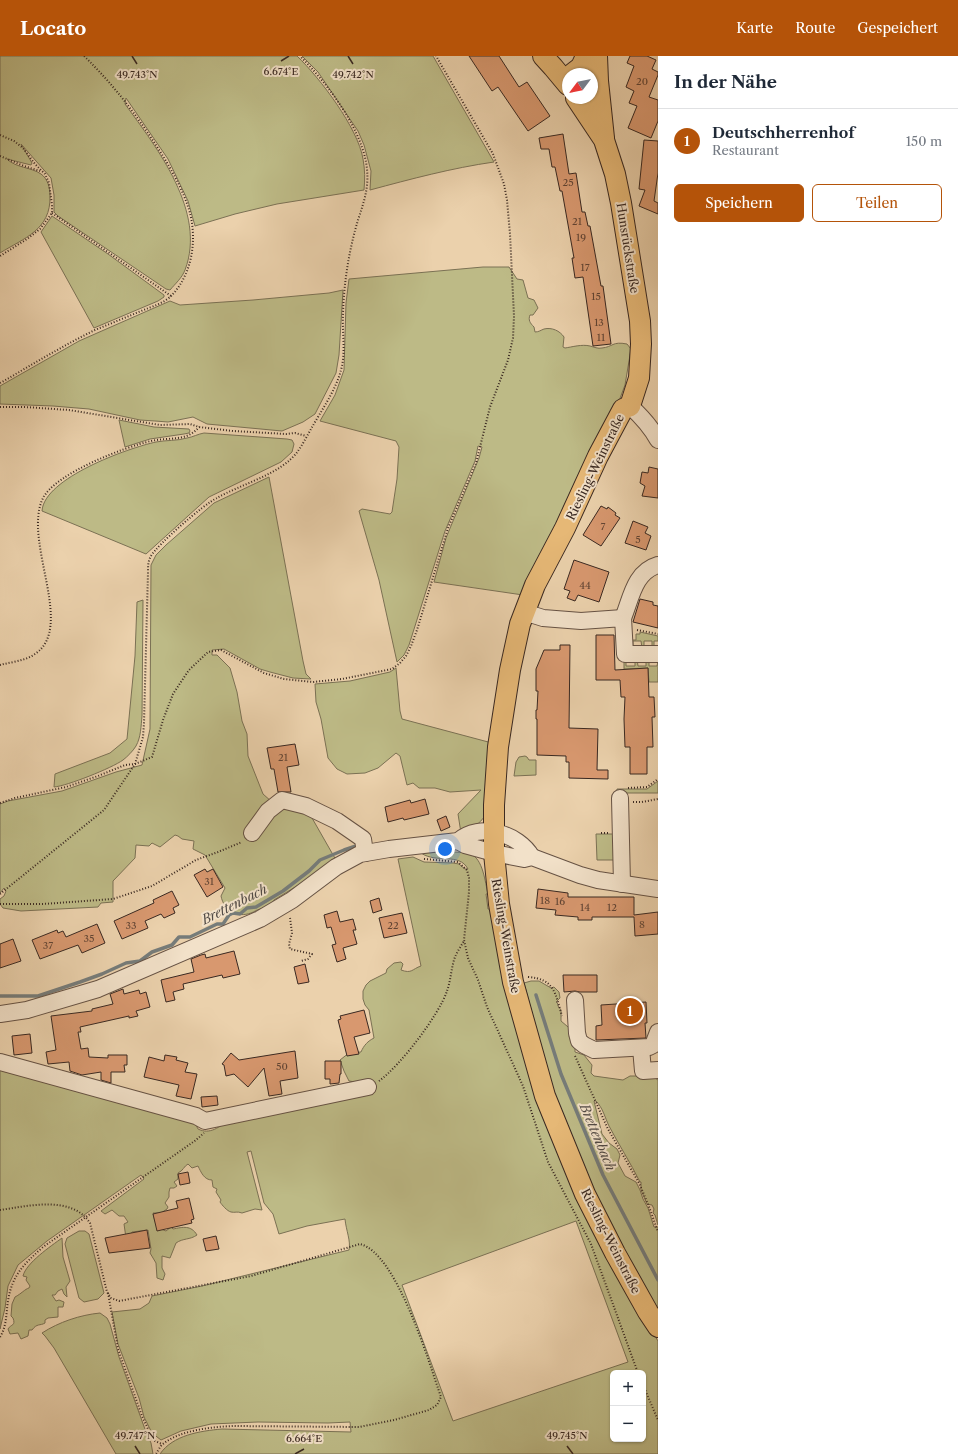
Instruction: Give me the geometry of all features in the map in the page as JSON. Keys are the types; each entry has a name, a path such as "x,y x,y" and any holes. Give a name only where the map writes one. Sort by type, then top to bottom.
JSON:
{"main road":[{"path":"542,56 562,74"},
{"path":"580,68 593,64 604,140"},
{"name":"Hunsrückstraße","path":"580,104 604,140 613,165 620,195 640,321 640,371 630,406"},
{"name":"Riesling-Weinstraße","path":"630,406 632,415 621,438 606,466 566,528 535,585 520,624 510,670 499,740 495,783 494,853 499,904 513,982 545,1096 585,1194 615,1253 658,1327"}],"street":[{"path":"630,406 651,428 658,440"},
{"path":"658,565 645,572 632,591 625,654 658,654"},
{"path":"524,612 543,618 628,624"},
{"path":"622,884 624,793"},
{"path":"252,833 268,811 282,800 306,806 337,821 363,839 365,853"},
{"path":"0,1014 27,1010 98,989 260,919 292,900 336,867 365,853 458,841 464,836 482,830 510,837 528,849 532,857"},
{"path":"458,841 465,845 494,853 524,859 532,857 580,875 622,884 658,889"},
{"path":"575,1000 577,1033 579,1041 594,1050 641,1048 653,1045 658,1032"},
{"path":"641,1048 643,1071 658,1070"},
{"path":"0,1062 196,1116 205,1121 368,1087"}],"path":[{"path":"0,383 75,340 157,305 171,296 186,276 190,264 193,231 190,213 173,173 141,122 111,84 84,56"},
{"path":"0,894 104,810 135,764 144,730 148,566 151,555 184,524 215,498 276,469 288,461 298,451 321,412 341,372 343,360 343,313 345,284 350,255 367,192 368,174 364,150 349,120 313,69 300,56"},
{"path":"0,802 66,787 125,765 135,764 152,757 163,720 173,694 189,670 208,652 221,650 264,673 284,679 313,682 342,679 392,669 406,656 417,630 448,528 476,462 490,407 508,360 514,316 509,223 504,184 493,154 436,56"},
{"path":"0,135 14,141 24,148 35,164 45,174 51,192 52,214 40,229 0,256"},
{"path":"0,156 41,171"},
{"path":"52,214 171,296"},
{"path":"0,407 69,410 95,413 160,425 190,424 199,427 233,431 275,434 295,433 306,436"},
{"path":"0,665 21,660 36,654 49,636 51,620 50,607 38,529 40,506 48,491 96,460 153,440 188,436 195,433 199,427"},
{"path":"628,624 658,634"},
{"path":"624,793 647,787 658,779"},
{"path":"624,793 638,802 658,799"},
{"path":"0,904 43,904 113,899 152,886 196,860 243,841 252,833"},
{"path":"414,847 416,854 422,859 458,862 467,870 469,878 469,892 464,940 468,958 478,980 487,1007 523,1086 548,1162 591,1244 637,1370"},
{"path":"290,918 292,933 289,944 290,949 312,954 308,959 302,961"},
{"path":"368,1087 375,1084 391,1071 406,1055 428,1024 447,991 455,958 464,940"},
{"path":"525,977 537,978 550,984 555,993 564,1021"},
{"path":"573,1050 608,1129 639,1183 658,1232"},
{"path":"0,1337 5,1327 11,1289 20,1269 43,1248 196,1140 207,1129 205,1121"},
{"path":"0,1210 24,1206 59,1205 80,1211 87,1217 90,1223 107,1292 118,1349 142,1416 154,1440 162,1444"},
{"path":"107,1292 111,1298 119,1301 142,1297 233,1280 274,1270 360,1244 367,1246 374,1252 394,1280 406,1303 421,1339 441,1397 438,1405 429,1410 377,1425 359,1427 212,1427 192,1431 174,1437 162,1444 156,1454"},
{"path":"646,1392 658,1420"}],"shaded area":[{"path":"0,56 297,56 327,90 354,133 363,159 365,174 364,190 277,204 235,214 195,226 188,201 168,159 126,98 125,104 164,161 184,204 189,226 190,248 185,270 178,281 170,290 166,289 58,216 54,212 54,195 51,178 21,144 32,163 31,165 7,159 43,176 47,181 50,190 49,208 41,225 34,232 0,253"},
{"path":"302,56 433,56 494,162 478,164 416,178 370,190 371,171 364,145 358,131 318,72"},
{"path":"52,216 108,254 164,295 164,297 158,301 94,328 41,232"},
{"path":"483,267 509,267 517,279 523,280 528,298 534,300 538,308 533,315 530,315 529,318 535,332 544,329 553,329 558,331 564,337 563,347 584,345 600,348 615,344 627,344 631,349 625,385 616,409 523,595 434,582 446,538 479,458 482,447 478,446 475,461 445,531 409,645 404,655 397,662 379,580 359,511 362,509 390,514 392,512 397,479 399,447 396,441 320,421 335,395 344,370 346,303 349,279"},
{"path":"343,290 339,355 336,373 315,414 303,422 282,431 207,424 193,417 168,422 140,420 89,409 0,404 0,386 79,341 170,301 180,305 253,300 329,293"},
{"path":"119,420 154,427 189,429 190,431 189,433 184,434 150,439 125,447"},
{"path":"204,433 287,439 292,440 294,444 292,452 281,462 209,497 146,554 42,511 46,499 57,487 89,466 143,445 160,441 183,439"},
{"path":"269,477 303,661 306,674 311,679 293,678 260,669 224,649 212,650 212,655 217,655 230,668 237,692 242,721 247,734 248,756 263,794 281,810 285,808 308,811 336,860 274,900 270,906 241,915 232,912 225,906 221,896 225,888 205,855 193,849 194,841 182,839 175,835 160,847 152,843 149,846 136,845 135,858 113,881 113,902 101,903 98,907 21,911 3,908 0,904 0,899 4,896 6,891 4,888 0,893 0,804 8,801 62,791 116,772 142,765 150,729 151,565 156,555 166,545 214,503"},
{"path":"143,600 142,716 138,743 130,754 123,760 100,772 54,787 55,774 110,753 127,739 135,656 137,602"},
{"path":"640,632 658,636 658,641 654,641 654,649 652,649 652,641 644,641 644,648 642,648 641,641 633,641 633,648 629,640 636,640 636,634 640,634"},
{"path":"624,659 626,659 626,666 635,666 635,659 637,659 638,666 646,666 646,659 649,659 649,666 657,666 658,661 658,682 649,682 648,668 624,669"},
{"path":"396,668 402,719 492,743 485,815 478,824 461,833 458,814 481,790 450,792 435,788 419,788 413,783 407,785 400,756 396,753 378,768 365,773 347,774 337,769 328,758 321,719 316,702 315,684 350,681 390,672"},
{"path":"525,756 529,760 536,760 536,775 514,776 516,762 519,757"},
{"path":"658,781 658,793 617,793 617,789 647,789"},
{"path":"596,834 618,834 618,860 597,860"},
{"path":"421,853 468,853 474,856 481,865 488,894 486,894 488,909 490,909 502,972 632,1298 658,1341 658,1454 160,1454 172,1442 180,1438 196,1433 222,1429 351,1432 350,1422 258,1422 211,1424 181,1431 161,1440 152,1433 144,1417 139,1398 118,1344 112,1312 140,1309 149,1303 152,1296 202,1286 349,1250 349,1239 345,1219 307,1226 279,1234 273,1214 264,1203 251,1151 247,1152 262,1210 255,1209 242,1213 231,1212 220,1202 221,1200 216,1192 217,1189 213,1187 212,1180 205,1177 198,1166 192,1168 188,1164 178,1173 178,1179 174,1182 177,1186 170,1188 169,1197 165,1203 168,1207 167,1209 161,1213 153,1213 156,1225 163,1230 166,1231 171,1227 173,1229 189,1228 197,1235 176,1243 170,1258 162,1256 162,1268 165,1274 163,1280 157,1278 156,1263 150,1253 151,1249 148,1230 132,1232 130,1236 126,1238 124,1224 128,1222 124,1216 119,1216 112,1210 105,1214 101,1211 144,1179 141,1175 47,1241 18,1265 8,1286 0,1329 0,1066 195,1123 198,1129 202,1131 211,1131 229,1119 355,1082 349,1081 340,1060 349,1053 361,1052 363,1047 374,1038 369,1010 363,999 363,991 366,985 370,981 386,973 387,969 394,963 401,962 403,964 401,970 408,971 412,971 421,966 398,859 413,857 424,862 459,864 465,869 468,869 464,864 453,859 427,856","holes":["576,1221 628,1362 453,1421 402,1285"]},
{"path":"539,981 551,988 554,987 559,992 560,998 556,1002 561,1010 561,1021 574,1032 569,1036 576,1047 575,1052 584,1055 592,1065 591,1073 594,1076 623,1080 630,1076 638,1076 655,1078 658,1080 658,1225 653,1213 654,1209 652,1205 647,1204 641,1190 641,1182 609,1126 604,1113 596,1101 594,1101 602,1134 609,1143 617,1149 620,1155 618,1163 625,1176 636,1182 648,1208 654,1227 658,1227 658,1312 645,1293 564,1131 524,983"},
{"path":"79,1231 85,1231 89,1234 104,1293 98,1299 84,1302 79,1298 65,1244 67,1238"},
{"path":"62,1238 63,1257 70,1281 66,1287 67,1297 62,1289 55,1295 52,1295 56,1301 59,1300 64,1302 63,1307 58,1307 58,1317 48,1318 45,1320 45,1323 32,1330 29,1330 28,1336 21,1339 18,1333 10,1334 8,1329 14,1322 11,1316 12,1304 15,1297 30,1286 26,1280 27,1277 23,1276 25,1271 34,1260"},
{"path":"100,1313 107,1318 110,1324 119,1357 151,1443 153,1454 116,1454 54,1348 42,1333 70,1320 85,1315"}],"building":[{"path":"469,56 499,56 519,87 527,82 550,116 528,131 498,87 492,91"},
{"path":"630,56 647,56 656,60 652,69 658,72 658,75 649,97 658,100 658,121 651,138 628,128 637,106 629,103 634,91 626,87 634,66 627,63"},
{"path":"563,134 569,174 576,173 582,212 585,212 588,226 590,226 601,286 603,286 611,344 593,346 583,277 575,278 572,258 574,258 562,191 560,191 555,167 552,167 549,149 541,149 539,138"},
{"path":"644,140 658,141 658,173 654,201 658,203 658,214 639,206 645,190 639,189"},
{"path":"649,467 658,469 658,498 642,496 645,486 640,483 642,472 648,473"},
{"path":"601,506 607,509 608,507 620,518 601,546 583,535"},
{"path":"633,521 648,527 645,533 651,536 646,550 625,543"},
{"path":"574,560 609,572 599,602 578,595 575,601 567,598 570,591 564,589"},
{"path":"640,599 653,602 653,605 658,606 658,628 633,622"},
{"path":"596,635 614,635 615,670 648,668 649,697 654,697 655,717 652,717 653,747 647,747 647,774 630,774 630,747 625,747 625,697 621,697 620,680 596,680"},
{"path":"560,645 570,645 569,728 598,729 597,770 608,770 608,779 569,778 569,762 566,762 566,756 537,755 536,710 538,691 536,691 536,669 544,650 560,650"},
{"path":"295,744 299,765 287,767 291,792 278,792 274,769 271,769 267,748"},
{"path":"425,799 429,814 388,822 385,807 410,800 411,803"},
{"path":"446,816 450,827 441,831 437,820"},
{"path":"205,869 207,872 213,869 223,887 207,897 194,875"},
{"path":"538,889 568,893 568,897 634,897 634,915 658,912 658,934 635,936 634,917 592,917 592,920 578,920 578,917 555,915 556,910 536,908"},
{"path":"172,891 179,905 173,908 175,913 164,918 161,914 145,921 148,928 122,939 114,921 154,903 153,900"},
{"path":"379,898 382,910 373,913 370,901"},
{"path":"337,911 340,922 353,919 356,930 353,930 357,944 343,948 346,959 337,962 332,945 336,944 331,927 327,928 324,915"},
{"path":"402,913 407,933 384,938 379,918"},
{"path":"97,924 105,943 82,953 78,945 40,959 32,940 57,930 58,933 63,931 66,937"},
{"path":"13,939 21,961 0,968 0,944"},
{"path":"234,951 240,974 223,978 222,975 183,984 184,989 173,992 175,1000 166,1002 161,980 194,972 191,959 201,955 205,954 206,958"},
{"path":"305,964 309,982 298,984 294,967"},
{"path":"563,975 597,975 597,992 564,992"},
{"path":"123,989 124,994 139,990 140,994 146,992 150,1007 136,1011 138,1016 129,1018 129,1016 80,1027 81,1032 78,1032 81,1049 88,1048 89,1057 108,1058 108,1055 127,1055 127,1065 124,1065 125,1072 111,1072 111,1083 101,1080 101,1072 82,1075 70,1071 69,1062 48,1064 46,1052 56,1050 51,1016 92,1011 92,1009 113,1004 110,994"},
{"path":"646,1002 646,1038 596,1040 596,1026 602,1025 601,1005"},
{"path":"364,1010 370,1033 354,1037 359,1054 347,1056 338,1020 341,1019 340,1016"},
{"path":"30,1034 32,1053 14,1055 12,1036"},
{"path":"295,1051 298,1078 280,1081 282,1094 269,1096 264,1068 248,1087 234,1074 226,1076 224,1065 222,1064 231,1053 239,1060"},
{"path":"165,1055 177,1057 176,1060 188,1063 185,1072 197,1074 191,1099 176,1096 179,1085 144,1077 149,1057 164,1061"},
{"path":"325,1061 341,1061 339,1083 330,1084 330,1079 325,1079"},
{"path":"217,1096 218,1105 202,1107 201,1097"},
{"path":"188,1172 190,1183 180,1185 178,1174"},
{"path":"189,1198 194,1219 191,1220 192,1223 157,1231 153,1214 178,1208 176,1201"},
{"path":"147,1230 150,1248 109,1253 105,1238"},
{"path":"216,1236 219,1249 206,1251 203,1239"}],"waterway":[{"name":"Brettenbach","path":"0,996 38,996 102,974 126,963 140,961 152,952 172,945 179,937 190,937 217,924 223,924 229,915 233,913 240,914 247,908 256,907 283,891 309,871 320,860 356,846"},
{"name":"Brettenbach","path":"536,995 561,1074 603,1175 658,1280"}],"place":[{"name":"Deutschherrenhof","path":"630,1011"}]}
